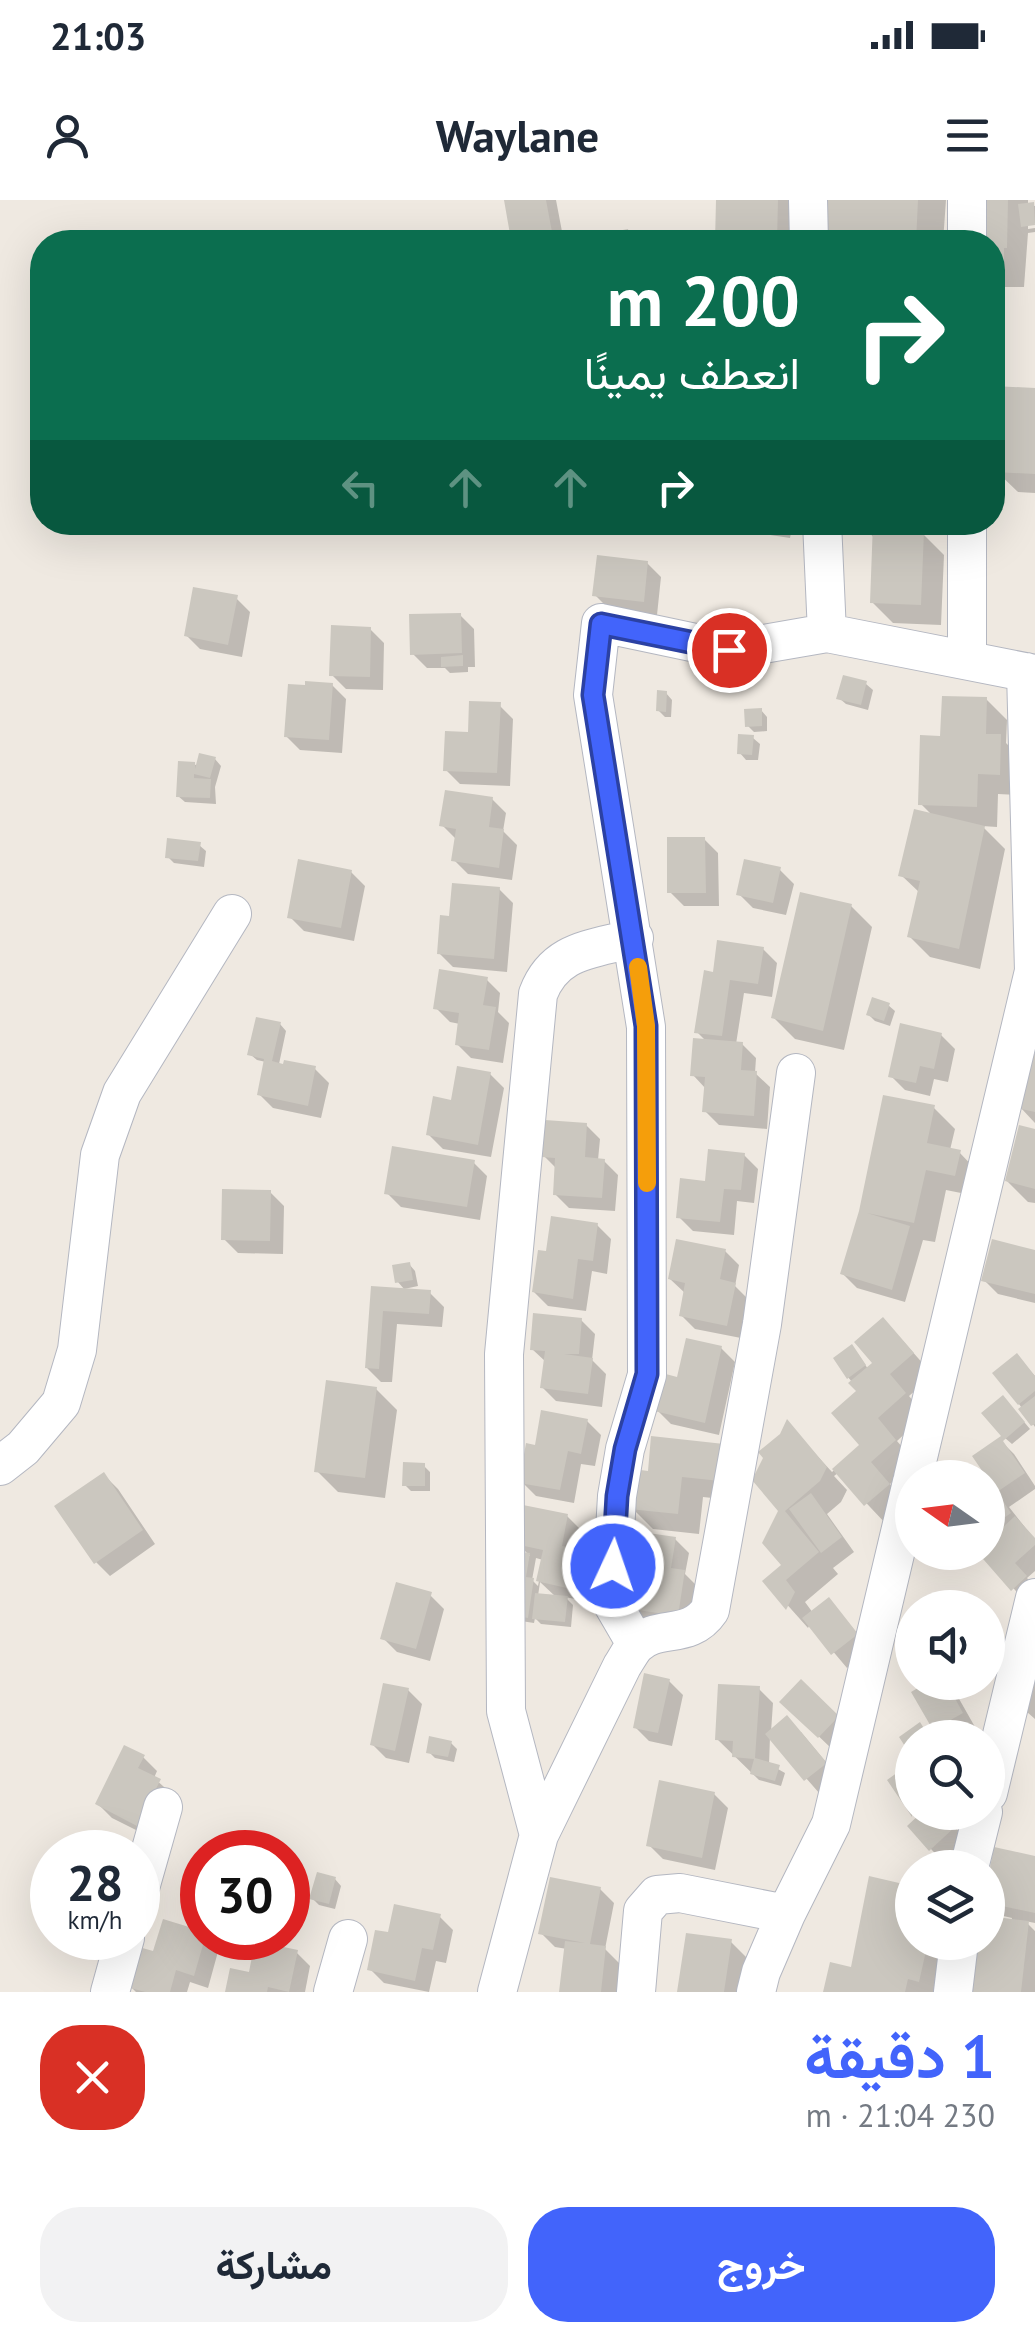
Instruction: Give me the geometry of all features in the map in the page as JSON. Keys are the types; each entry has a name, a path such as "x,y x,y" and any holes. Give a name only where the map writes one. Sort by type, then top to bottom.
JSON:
{"street":[{"path":"808,200 809,230"},
{"path":"966,200 966,230"},
{"path":"823,535 827,633"},
{"path":"967,535 967,660"},
{"path":"636,1644 612,1601 617,1496 625,1449 647,1374 646,1026 593,695 601,624 729,650 827,633 1030,673 1034,971 918,1460"},
{"path":"0,1466 23,1448 61,1404 77,1350 100,1154 122,1093 232,914"},
{"path":"539,1835 506,1711 504,1374 538,994 546,973 562,959 634,938"},
{"path":"497,1992 539,1835 622,1666 636,1644 648,1636 701,1624 710,1610 762,1324 796,1072"},
{"path":"756,1992 760,1972 831,1824 895,1556"},
{"path":"1005,1722 1035,1598"},
{"path":"156,1830 163,1807"},
{"path":"636,1992 644,1911 657,1895 680,1893 786,1914"},
{"path":"334,1992 348,1939"},
{"path":"110,1992 119,1960"},
{"path":"953,1992 957,1960"}],"building":[{"path":"504,200 546,200 552,230 509,230"},
{"path":"716,200 778,200 777,230 715,230"},
{"path":"827,200 918,200 917,230 825,230"},
{"path":"977,200 1008,200 1007,248 1005,230 977,230"},
{"path":"1034,202 1035,225 1021,227 1018,204"},
{"path":"1005,387 1035,388 1035,474 1005,473"},
{"path":"873,535 924,535 921,605 870,603"},
{"path":"597,555 648,561 644,602 592,596"},
{"path":"193,587 238,595 228,645 184,636"},
{"path":"461,613 462,653 410,655 409,614"},
{"path":"331,625 371,627 370,677 329,676"},
{"path":"463,655 463,666 441,667 441,657"},
{"path":"843,675 867,681 861,705 836,699"},
{"path":"305,681 333,683 329,740 284,737 288,684 305,685"},
{"path":"657,690 667,691 666,712 656,711"},
{"path":"942,696 987,697 986,734 1001,734 1000,775 978,774 977,807 918,805 920,735 940,736"},
{"path":"469,701 501,702 497,773 443,771 445,731 468,732"},
{"path":"762,708 762,726 745,727 744,709"},
{"path":"738,734 754,735 752,755 737,754"},
{"path":"199,753 216,757 210,778 194,774 194,778 211,779 210,798 176,797 178,761 195,762 195,769"},
{"path":"445,790 493,797 489,827 504,829 499,868 451,861 456,829 439,826"},
{"path":"914,809 985,826 959,949 907,937 920,881 898,876"},
{"path":"667,837 705,837 706,893 667,893"},
{"path":"167,838 201,842 198,861 165,858"},
{"path":"298,859 352,870 341,928 287,918"},
{"path":"744,859 781,867 773,903 736,895"},
{"path":"452,883 500,887 494,959 437,954 440,915 449,916"},
{"path":"800,892 852,904 823,1031 771,1018"},
{"path":"717,940 764,947 758,984 730,980 722,1036 694,1033 704,970 713,972"},
{"path":"439,969 488,977 483,1005 496,1007 489,1050 455,1045 459,1013 433,1009"},
{"path":"872,997 890,1003 884,1021 866,1015"},
{"path":"256,1017 281,1022 272,1061 316,1066 308,1106 257,1095 264,1059 247,1055"},
{"path":"900,1023 942,1033 934,1069 920,1066 916,1083 888,1077"},
{"path":"693,1038 743,1042 741,1070 757,1071 754,1116 702,1112 705,1077 690,1076"},
{"path":"1030,1053 1035,1054 1035,1112 1017,1108"},
{"path":"457,1066 491,1072 478,1145 426,1135 433,1096 451,1100"},
{"path":"883,1095 935,1105 927,1143 961,1150 955,1176 926,1170 914,1223 867,1213 910,1226 892,1290 840,1274 859,1211"},
{"path":"545,1120 587,1123 585,1157 605,1159 602,1198 553,1195 555,1158 542,1157"},
{"path":"1019,1125 1035,1129 1035,1189 1005,1181"},
{"path":"392,1146 475,1160 467,1207 384,1194"},
{"path":"708,1149 745,1153 741,1190 724,1189 720,1222 676,1218 680,1178 705,1181"},
{"path":"222,1189 271,1190 270,1241 221,1240"},
{"path":"551,1216 598,1223 593,1261 578,1259 573,1299 532,1292 538,1250 546,1251"},
{"path":"676,1239 726,1249 720,1279 736,1283 727,1326 679,1316 685,1283 668,1279"},
{"path":"992,1239 1035,1250 1035,1294 981,1281"},
{"path":"410,1262 413,1280 395,1283 392,1265"},
{"path":"371,1286 431,1290 429,1314 383,1311 379,1369 365,1368"},
{"path":"533,1313 582,1318 579,1354 564,1354 593,1358 588,1394 540,1388 545,1351 530,1350"},
{"path":"883,1317 914,1353 890,1374 906,1393 878,1418 896,1440 871,1462 890,1484 864,1506 832,1469 859,1445 831,1413 856,1391 848,1383 872,1363 854,1342"},
{"path":"686,1338 722,1346 705,1423 654,1411 662,1373 677,1377"},
{"path":"852,1344 866,1365 847,1379 833,1358"},
{"path":"1017,1353 1035,1376 1035,1391 1018,1405 992,1373"},
{"path":"326,1380 377,1387 365,1478 314,1472"},
{"path":"1003,1395 1025,1422 1003,1441 1025,1473 1005,1487 1005,1460 975,1460 972,1456 1001,1436 981,1413"},
{"path":"1035,1396 1035,1424 1031,1426 1018,1409"},
{"path":"541,1410 588,1419 581,1454 568,1451 560,1490 519,1483 526,1443 535,1445"},
{"path":"787,1419 827,1467 820,1481 785,1511 819,1552 786,1580 795,1592 786,1610 762,1581 781,1565 762,1543 778,1511 752,1480 763,1458 758,1452 780,1434"},
{"path":"651,1436 724,1444 720,1481 682,1477 678,1514 629,1509 633,1469 648,1471"},
{"path":"403,1462 425,1463 425,1486 402,1486"},
{"path":"104,1472 143,1530 94,1564 54,1506"},
{"path":"811,1493 842,1537 821,1553 789,1509"},
{"path":"523,1505 568,1514 562,1546 579,1549 571,1589 536,1581 543,1550 515,1544"},
{"path":"1015,1516 1035,1538 1035,1545 1015,1563 1027,1576 1011,1591 993,1570 1005,1570 1005,1525"},
{"path":"627,1530 676,1537 671,1568 685,1570 678,1616 631,1609 637,1570 621,1568"},
{"path":"522,1552 530,1553 526,1577 534,1578 528,1618 512,1615"},
{"path":"396,1582 432,1592 416,1649 380,1639"},
{"path":"535,1593 568,1596 565,1622 532,1619"},
{"path":"829,1597 858,1634 831,1655 802,1618"},
{"path":"644,1673 670,1679 658,1733 633,1728"},
{"path":"801,1679 839,1716 818,1738 779,1702"},
{"path":"383,1683 409,1688 395,1751 370,1745"},
{"path":"718,1684 760,1686 755,1758 780,1765 775,1781 750,1774 754,1759 732,1757 733,1741 715,1740"},
{"path":"916,1700 956,1700 963,1713 951,1720 927,1720"},
{"path":"787,1715 827,1763 804,1781 765,1734"},
{"path":"429,1736 452,1741 448,1757 426,1753"},
{"path":"124,1745 145,1755 138,1768 161,1779 137,1826 95,1804"},
{"path":"895,1774 895,1792 887,1780"},
{"path":"659,1780 715,1792 702,1858 646,1846"},
{"path":"911,1830 952,1830 930,1850"},
{"path":"994,1847 1035,1856 1035,1913 1005,1907 1005,1850 993,1850"},
{"path":"317,1872 336,1877 329,1904 310,1899"},
{"path":"869,1876 895,1882 895,1960 924,1960 919,1982 908,1979 905,1992 823,1992 830,1962 851,1967"},
{"path":"550,1877 601,1887 590,1944 606,1946 601,1992 559,1992 565,1941 585,1943 538,1934"},
{"path":"394,1904 441,1914 433,1950 422,1948 415,1981 367,1970 375,1930 388,1932"},
{"path":"1005,1918 1029,1921 1021,1992 966,1992 970,1960 1005,1960"},
{"path":"163,1919 180,1924 180,1960 199,1960 194,1976 176,1970 170,1992 127,1987 135,1960 160,1960"},
{"path":"686,1933 732,1939 724,1992 677,1992"},
{"path":"251,1960 296,1960 289,1992 268,1987 267,1992 225,1992 230,1968 249,1972"}],"slow traffic":[{"path":"638,967 646,1026 647,1183"}],"route":[{"path":"613,1566 617,1496 625,1449 647,1374 646,1026 593,695 601,624 729,650"}]}
